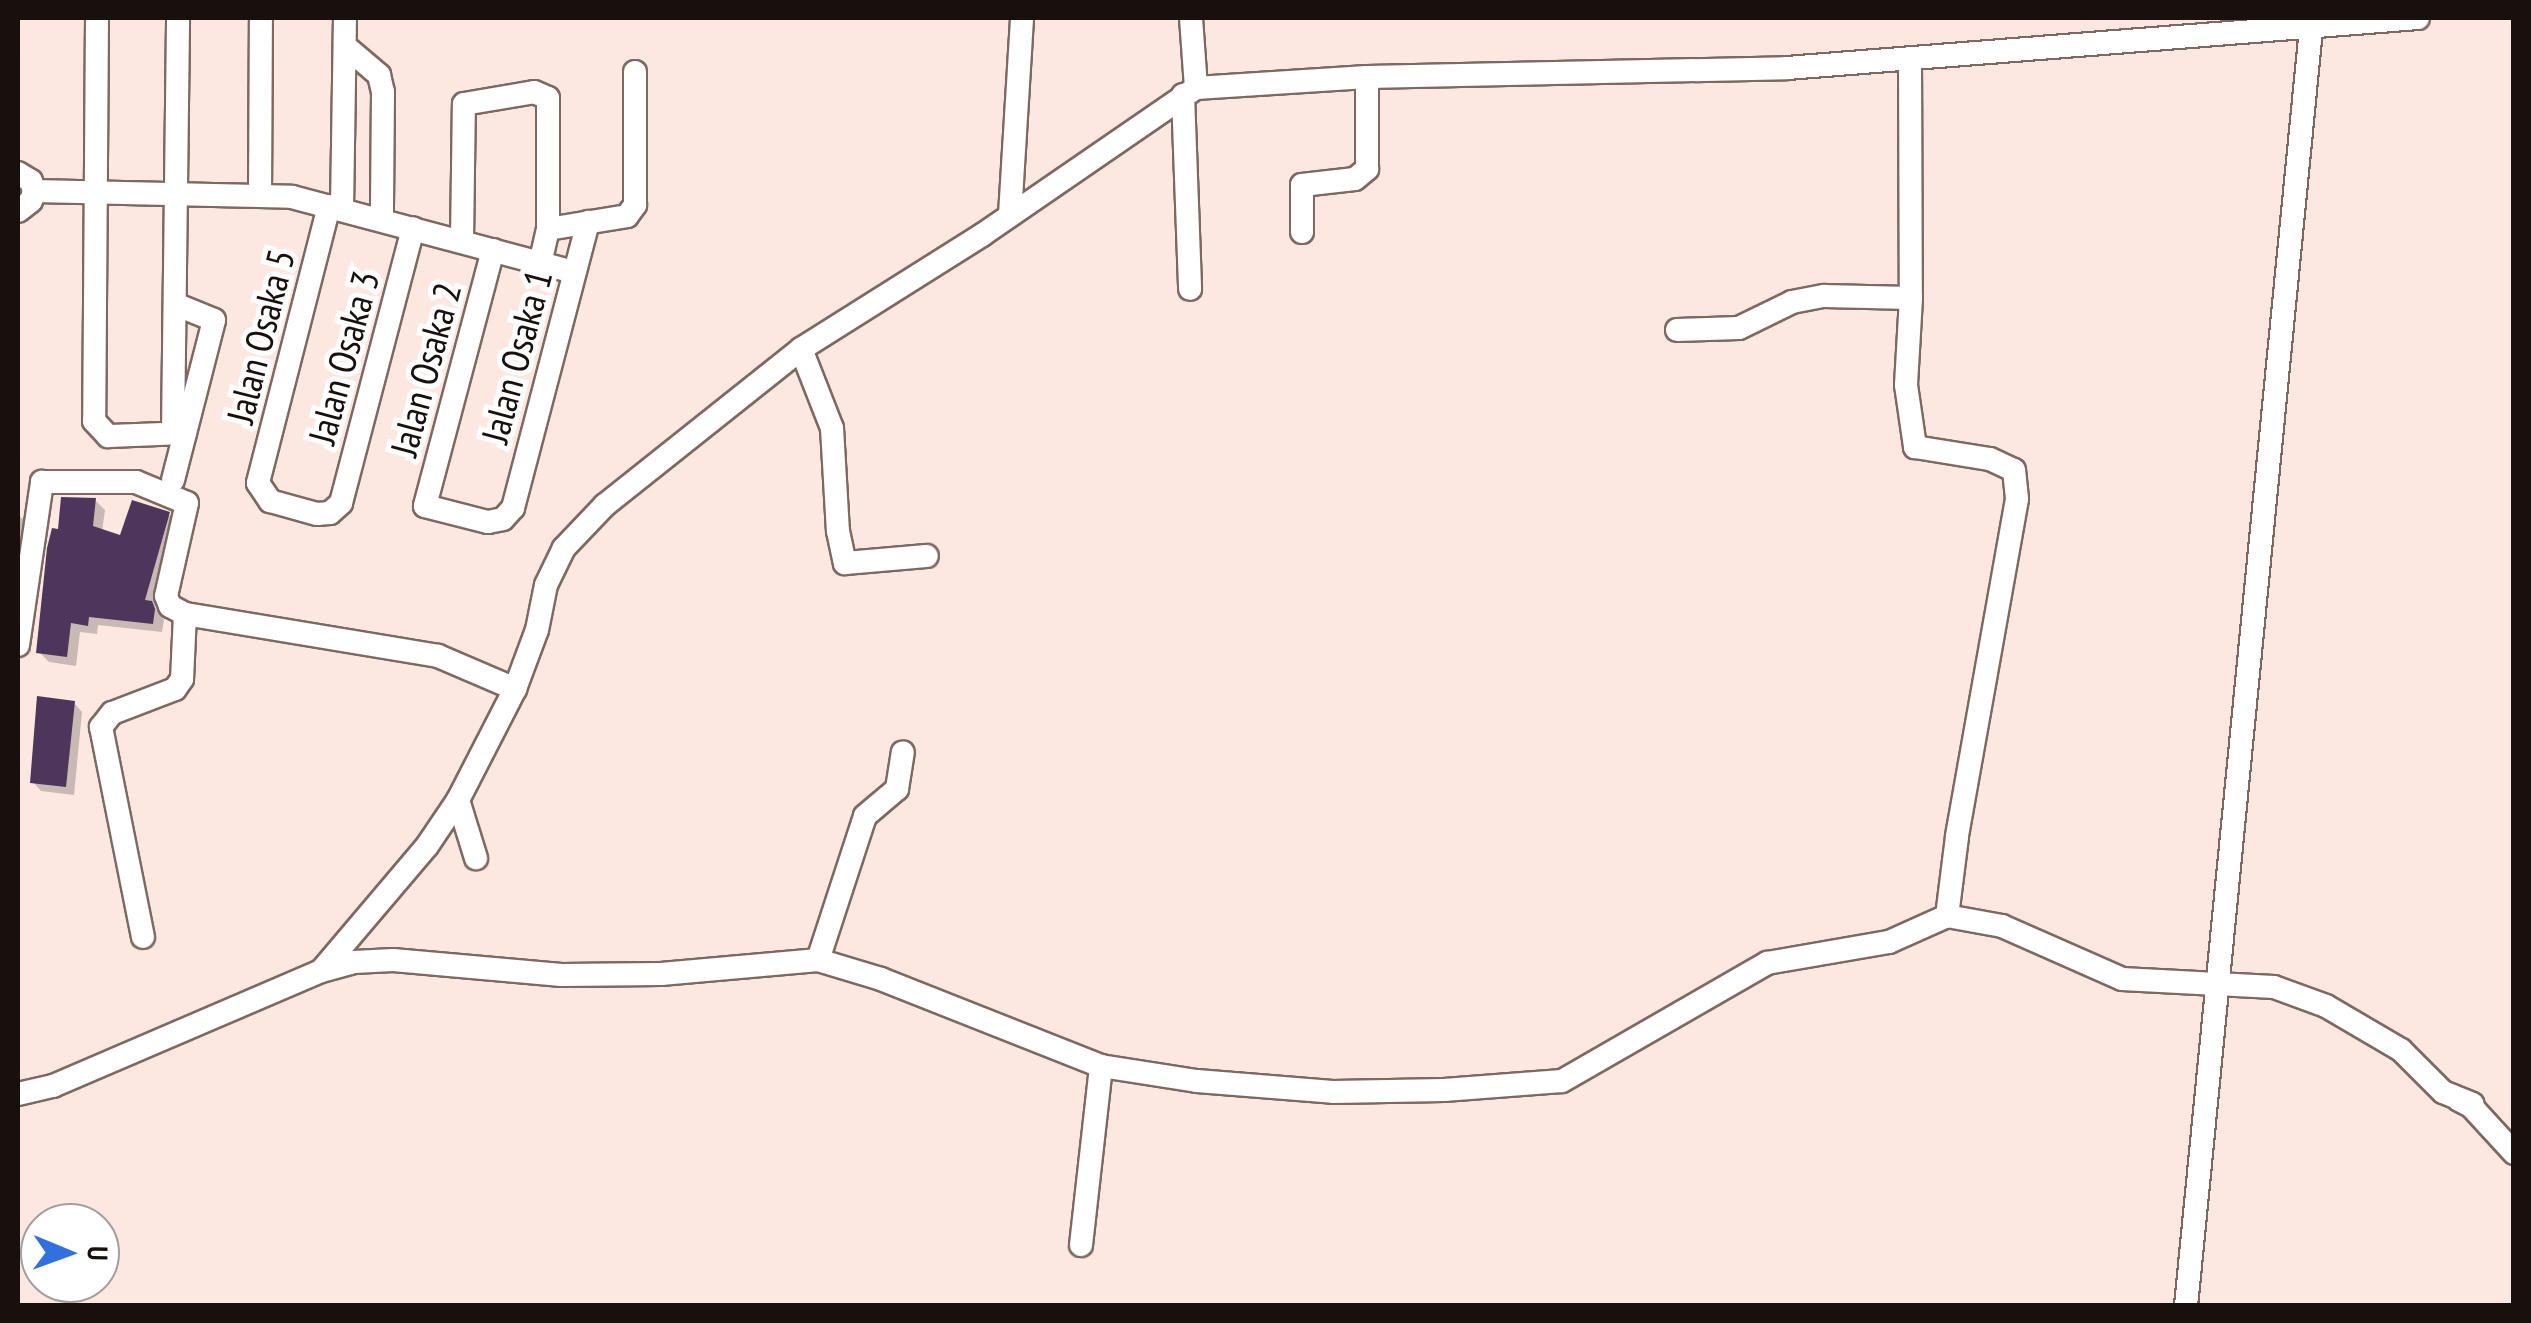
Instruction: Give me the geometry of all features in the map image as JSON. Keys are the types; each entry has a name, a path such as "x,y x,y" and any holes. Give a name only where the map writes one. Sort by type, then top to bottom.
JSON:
{"street":[{"path":"96,18 94,421 108,436 179,432"},
{"path":"173,480 179,432 175,304 178,18"},
{"path":"260,18 260,196"},
{"name":"Jalan Osaka 5","path":"341,503 330,514 316,514 270,501 258,483 336,207 346,18"},
{"path":"1010,215 1022,18"},
{"path":"1190,289 1191,18"},
{"path":"321,971 428,846 458,800 515,689 536,630 546,585 564,548 605,505 801,349 1010,215 1190,91 1367,77 1787,68 2258,24 2418,18"},
{"path":"2186,1306 2311,22"},
{"path":"345,46 379,75 383,92 382,219"},
{"path":"1910,58 1911,298 1906,385 1914,447 1990,458 2014,470 2017,498 1956,836 1947,916"},
{"path":"548,229 626,216 635,205 635,72"},
{"path":"1302,232 1302,185 1354,179 1367,169 1367,77"},
{"path":"462,241 464,104 534,92 548,98 548,229 540,262"},
{"path":"18,211 31,202 26,182 97,192 292,197 574,272"},
{"name":"Jalan Osaka 1","path":"513,508 588,222"},
{"name":"Jalan Osaka 3","path":"341,503 413,228"},
{"name":"Jalan Osaka 2","path":"493,250 425,506 488,522 503,519 513,508"},
{"path":"1677,330 1738,328 1792,302 1824,296 1911,298"},
{"path":"175,304 214,320 179,432"},
{"path":"801,349 832,428 838,530 845,563 927,556"},
{"path":"18,645 42,482 136,482 186,503 166,596 170,606 185,614 438,656 515,689"},
{"path":"143,937 101,727 112,713 175,690 182,679 185,614"},
{"path":"818,960 864,816 897,789 903,752"},
{"path":"458,800 476,858"},
{"path":"18,1094 53,1086 321,971 354,962 392,960 561,975 662,974 818,960 881,979 1101,1066 1197,1081 1333,1092 1444,1090 1562,1081 1767,963 1890,942 1947,916 2002,926 2122,979 2274,987 2326,1006 2401,1050 2443,1092 2472,1105 2514,1153"},
{"path":"1080,1245 1101,1066"}],"building":[{"path":"61,497 96,498 93,526 120,535 132,500 170,512 145,600 152,601 155,609 153,624 89,617 88,626 71,623 67,657 36,653 47,548 52,528 58,529"},
{"path":"37,696 75,701 66,787 30,783"}]}
